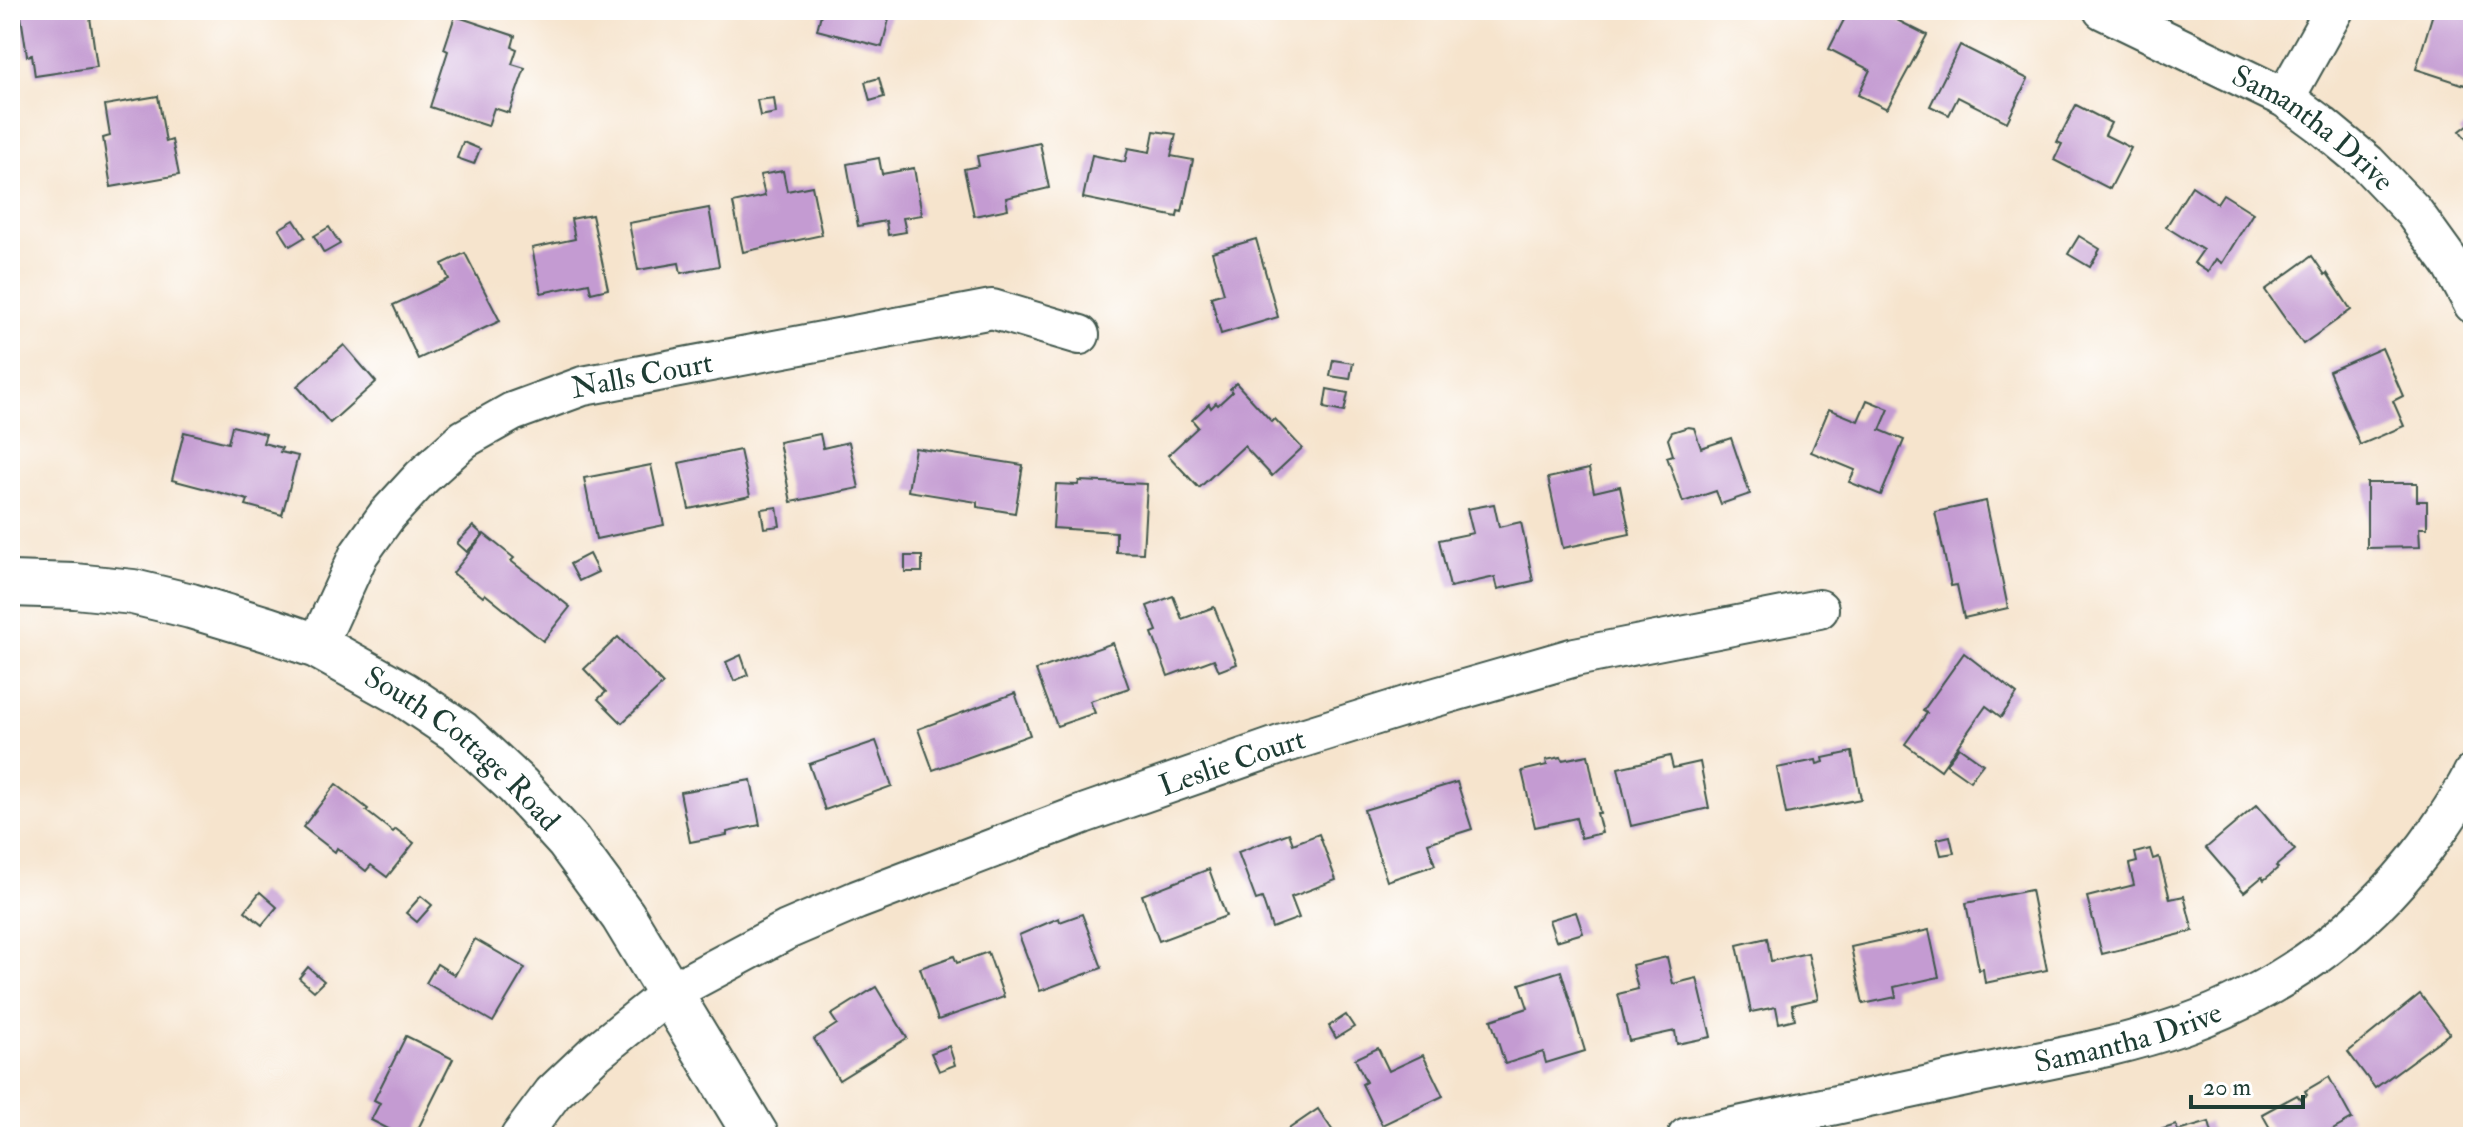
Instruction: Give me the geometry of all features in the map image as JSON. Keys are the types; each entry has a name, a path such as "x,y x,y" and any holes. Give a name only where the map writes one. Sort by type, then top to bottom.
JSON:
{"street":[{"name":"Samantha Drive","path":"2103,10 2285,98 2367,163 2413,211 2452,265 2473,304"},
{"path":"2285,98 2334,10"},
{"name":"Nalls Court","path":"317,646 359,554 387,515 422,477 464,439 512,412 583,386 992,309 1080,335"},
{"name":"South Cottage Road","path":"10,584 133,592 191,606 317,646 403,694 461,733 518,786 568,841 623,916 757,1137"},
{"name":"Leslie Court","path":"520,1137 553,1093 594,1054 671,992 787,930 857,900 1083,814 1283,744 1575,657 1819,609"},
{"name":"Samantha Drive","path":"1687,1137 2111,1045 2183,1025 2250,996 2302,966 2349,932 2413,866 2465,791 2473,773"}],"building":[{"path":"20,10 89,10 97,67 35,76 32,55 27,56"},
{"path":"822,10 899,10 897,17 890,15 882,47 817,30"},
{"path":"1849,10 1867,17 1870,10 1877,10 1927,35 1887,109 1858,95 1870,70 1829,49"},
{"path":"2434,10 2473,10 2473,65 2465,85 2416,69"},
{"path":"455,16 515,36 512,47 517,49 512,64 525,68 509,113 494,108 488,126 430,107 448,51 444,49"},
{"path":"1960,45 2028,79 2007,122 1958,97 1949,115 1930,106"},
{"path":"879,78 884,97 870,101 865,82"},
{"path":"158,96 166,142 172,140 179,175 111,187 103,138 110,136 105,105"},
{"path":"774,98 776,113 760,116 757,100"},
{"path":"2076,105 2111,123 2105,135 2131,148 2110,189 2054,160 2062,144 2057,142"},
{"path":"2473,121 2473,153 2460,131"},
{"path":"1154,131 1176,134 1171,156 1193,160 1182,212 1178,211 1177,217 1083,198 1092,155 1125,162 1128,148 1150,152"},
{"path":"463,142 480,149 474,164 457,158"},
{"path":"1040,143 1049,188 1006,198 1008,209 974,216 964,169 979,166 977,156"},
{"path":"879,158 882,174 914,168 922,215 903,218 906,232 888,235 886,221 858,226 847,164"},
{"path":"783,171 787,191 812,186 822,235 743,252 733,203 765,196 760,175"},
{"path":"2192,186 2217,203 2223,194 2253,213 2222,263 2216,259 2208,272 2194,263 2203,250 2166,227"},
{"path":"709,208 719,266 681,273 679,263 638,270 629,223"},
{"path":"592,215 608,289 591,293 589,283 541,293 532,248 575,239 571,219"},
{"path":"294,220 305,237 290,246 279,229"},
{"path":"329,227 340,244 324,253 314,236"},
{"path":"2079,236 2100,249 2090,267 2068,254"},
{"path":"1256,239 1278,317 1221,334 1211,297 1224,293 1212,252"},
{"path":"465,253 500,321 418,359 393,305 449,279 442,264"},
{"path":"2312,256 2351,310 2303,344 2265,290"},
{"path":"344,345 376,382 330,423 297,386"},
{"path":"2382,348 2403,396 2393,401 2404,426 2360,445 2329,371"},
{"path":"1333,360 1353,363 1350,379 1330,376"},
{"path":"1236,383 1272,422 1275,419 1302,448 1272,476 1244,446 1199,488 1168,455 1198,427 1192,420 1209,404 1211,408 1216,403 1218,405 1232,392 1230,389"},
{"path":"1327,389 1348,393 1344,412 1324,408"},
{"path":"1867,400 1889,409 1880,430 1904,440 1881,495 1849,482 1855,470 1811,452 1829,409 1858,421"},
{"path":"232,426 266,434 263,443 282,448 280,452 298,456 282,515 246,505 248,500 172,480 184,432 228,443"},
{"path":"1694,428 1701,448 1731,438 1750,494 1721,504 1716,491 1683,502 1667,457 1673,455 1668,439 1672,432"},
{"path":"820,434 823,448 849,442 859,488 791,502 779,442"},
{"path":"915,448 1023,465 1015,513 977,507 977,502 908,491"},
{"path":"740,450 750,496 689,509 679,463"},
{"path":"651,465 664,525 596,539 584,478"},
{"path":"1589,469 1594,492 1620,486 1630,534 1563,548 1548,478"},
{"path":"1079,481 1147,484 1143,553 1116,552 1116,532 1053,528 1056,484 1078,485"},
{"path":"2367,483 2417,483 2417,501 2427,501 2427,528 2419,528 2420,547 2367,548"},
{"path":"1986,501 2008,608 1964,618 1957,585 1951,586 1935,512"},
{"path":"1494,504 1499,527 1521,522 1533,581 1498,589 1495,577 1450,587 1439,540 1473,533 1467,509"},
{"path":"777,507 780,526 764,528 761,509"},
{"path":"473,526 483,535 467,552 457,543"},
{"path":"484,534 514,558 511,561 570,607 543,641 485,594 483,597 453,573"},
{"path":"589,554 598,572 579,581 570,564"},
{"path":"905,556 922,556 922,572 905,572"},
{"path":"1173,596 1182,619 1214,607 1237,664 1219,671 1214,659 1168,676 1152,633 1157,631 1147,606"},
{"path":"618,637 663,684 622,723 598,699 606,692 584,669"},
{"path":"1113,643 1129,688 1090,701 1095,713 1057,726 1036,670"},
{"path":"1964,653 2017,694 2001,717 1986,706 1941,770 1905,744 1927,713 1923,711"},
{"path":"741,655 748,675 734,681 726,662"},
{"path":"1015,693 1030,735 933,770 918,729"},
{"path":"876,741 892,786 825,810 809,764"},
{"path":"1959,747 1983,764 1970,781 1946,764"},
{"path":"1852,752 1861,799 1786,814 1777,768 1816,760 1817,764 1824,762 1823,758"},
{"path":"1588,755 1602,833 1581,838 1576,818 1535,827 1522,771 1547,765 1546,760"},
{"path":"1670,756 1673,768 1700,762 1709,808 1631,826 1618,768"},
{"path":"751,780 760,825 690,842 680,792"},
{"path":"1457,782 1472,829 1428,843 1435,865 1387,881 1364,810"},
{"path":"336,784 393,832 396,829 414,843 387,877 371,865 366,871 303,827"},
{"path":"2257,805 2295,850 2264,880 2262,877 2244,892 2206,848"},
{"path":"1289,833 1293,844 1319,834 1336,880 1291,897 1299,918 1272,928 1262,898 1256,900 1238,852"},
{"path":"1950,836 1954,853 1941,855 1937,839"},
{"path":"2150,849 2153,859 2159,857 2170,899 2184,896 2193,931 2102,954 2087,897 2134,885 2129,864 2137,862 2135,853"},
{"path":"1209,869 1226,916 1159,941 1142,895"},
{"path":"2031,890 2047,970 1985,983 1983,969 1979,970 1966,903"},
{"path":"260,892 277,907 262,925 245,911"},
{"path":"421,896 432,905 417,922 406,913"},
{"path":"1576,912 1583,933 1556,941 1549,920"},
{"path":"1082,914 1102,968 1040,991 1019,935 1059,918 1060,922"},
{"path":"1929,930 1939,977 1894,987 1896,997 1863,1004 1851,947"},
{"path":"1767,938 1771,961 1808,953 1818,999 1792,1005 1795,1019 1779,1023 1776,1007 1751,1012 1737,945"},
{"path":"475,939 525,968 493,1022 426,983 437,964 455,975"},
{"path":"988,952 1004,997 938,1020 920,968 954,956 957,963"},
{"path":"1667,957 1673,984 1697,978 1711,1037 1677,1044 1675,1031 1629,1041 1618,994 1638,989 1632,965"},
{"path":"308,967 324,981 314,991 299,978"},
{"path":"1561,971 1585,1051 1546,1063 1543,1052 1505,1064 1491,1020 1528,1008 1520,984"},
{"path":"876,987 907,1038 839,1080 814,1039 837,1024 831,1015"},
{"path":"2420,994 2450,1033 2375,1088 2348,1052"},
{"path":"1346,1015 1354,1027 1336,1038 1329,1026"},
{"path":"406,1036 453,1059 414,1137 404,1137 371,1120 380,1103 374,1100"},
{"path":"949,1046 955,1065 939,1071 931,1053"},
{"path":"1378,1048 1389,1071 1423,1055 1443,1096 1382,1125 1362,1084 1366,1082 1355,1059"},
{"path":"2329,1077 2352,1119 2320,1137 2275,1137 2262,1114 2297,1095 2300,1099 2307,1095 2305,1091"},
{"path":"1318,1109 1337,1137 1277,1137"},
{"path":"2209,1122 2213,1137 2162,1137 2160,1130 2176,1125 2178,1131"}]}
